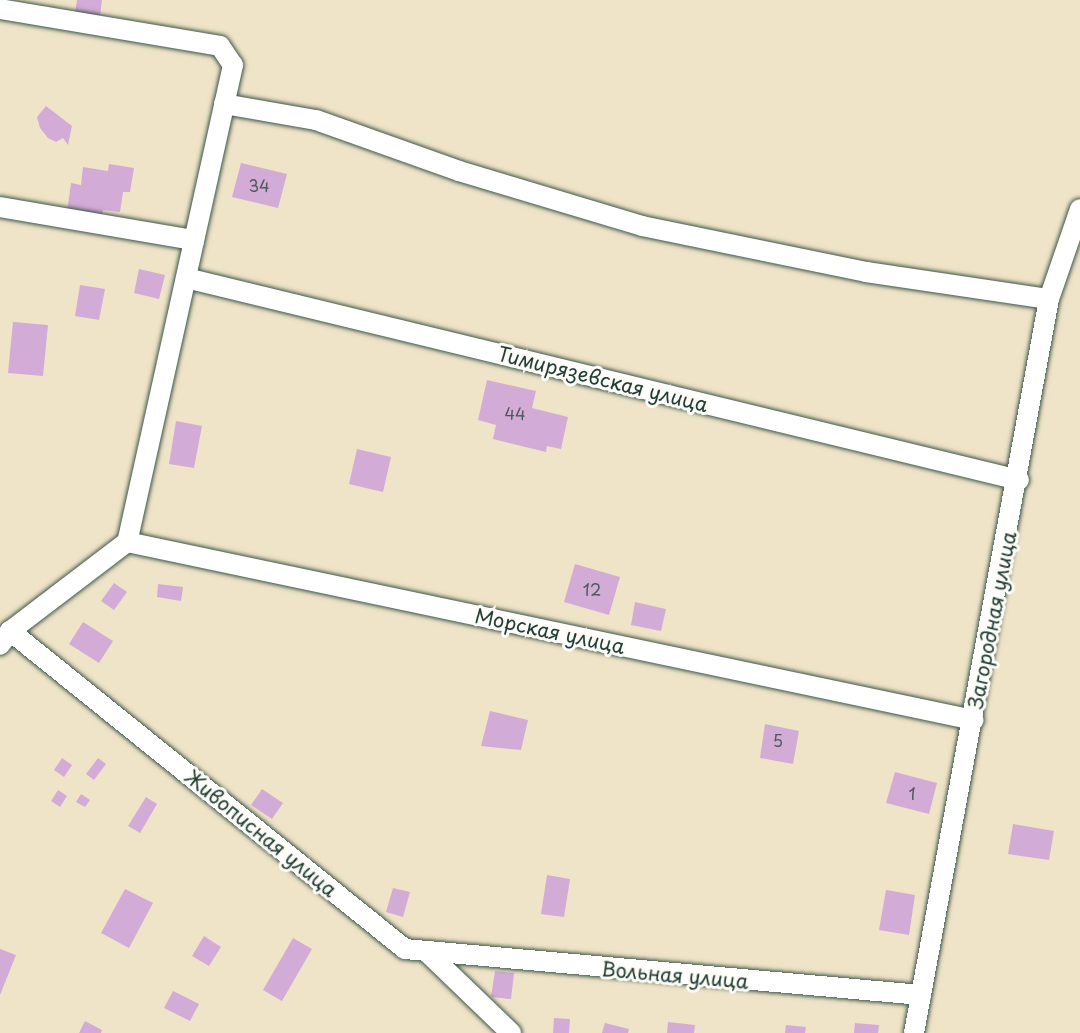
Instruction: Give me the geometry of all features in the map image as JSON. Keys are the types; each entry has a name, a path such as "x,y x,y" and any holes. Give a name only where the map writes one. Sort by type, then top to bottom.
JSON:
{"street":[{"path":"0,9 220,46 233,65 127,542 5,638"},
{"path":"224,104 316,120 459,171 642,226 866,272 1049,299"},
{"path":"0,207 194,240"},
{"name":"Загородная улица","path":"914,1033 1019,480 1049,299 1080,209"},
{"name":"Тимирязевская улица","path":"186,278 1019,480"},
{"name":"Морская улица","path":"127,542 973,720"},
{"name":"Живописная улица","path":"5,638 405,949 429,954 511,1033"},
{"name":"Вольная улица","path":"429,954 921,995"}],"building":[{"path":"77,0 102,0 100,16 75,13"},
{"path":"46,106 72,126 68,145 63,138 56,142 48,138 40,128 37,117"},
{"path":"241,163 287,174 278,208 232,197"},
{"path":"109,164 134,168 130,192 123,192 120,212 103,210 102,217 67,212 71,183 81,185 83,167 108,171"},
{"path":"139,269 165,275 159,299 134,293"},
{"path":"80,285 105,289 99,320 75,316"},
{"path":"13,322 48,325 43,376 8,373"},
{"path":"487,380 536,391 532,408 568,417 561,449 547,446 546,452 493,439 496,425 478,420"},
{"path":"176,421 202,426 194,468 169,464"},
{"path":"357,449 391,457 383,492 349,484"},
{"path":"575,564 620,577 609,615 564,602"},
{"path":"114,583 127,592 114,610 101,601"},
{"path":"158,584 183,587 181,601 157,597"},
{"path":"635,602 666,609 661,631 631,625"},
{"path":"83,622 113,641 99,663 69,644"},
{"path":"490,711 528,720 521,750 481,746"},
{"path":"765,724 799,731 793,764 760,758"},
{"path":"62,758 72,765 64,777 54,770"},
{"path":"98,758 106,764 94,780 86,774"},
{"path":"895,772 937,783 929,814 886,803"},
{"path":"262,789 283,803 272,819 251,805"},
{"path":"58,790 67,796 60,807 51,801"},
{"path":"81,794 90,800 85,807 76,802"},
{"path":"146,797 157,804 140,833 128,826"},
{"path":"1013,824 1054,831 1049,860 1008,854"},
{"path":"547,875 570,879 564,917 541,914"},
{"path":"393,888 410,892 403,917 386,912"},
{"path":"125,889 153,903 129,948 101,933"},
{"path":"886,890 915,895 909,935 879,930"},
{"path":"204,936 221,947 209,966 192,956"},
{"path":"293,938 312,949 282,1001 263,990"},
{"path":"0,949 16,955 0,995"},
{"path":"495,971 514,973 511,999 491,997"},
{"path":"173,991 199,1004 190,1021 164,1008"},
{"path":"554,1018 570,1019 569,1033 553,1033"},
{"path":"85,1021 102,1030 101,1033 79,1033"},
{"path":"668,1022 695,1025 694,1033 667,1033"},
{"path":"605,1023 629,1029 628,1033 602,1033"},
{"path":"855,1023 879,1025 878,1033 854,1033"},
{"path":"786,1025 806,1027 805,1033 785,1033"}]}
